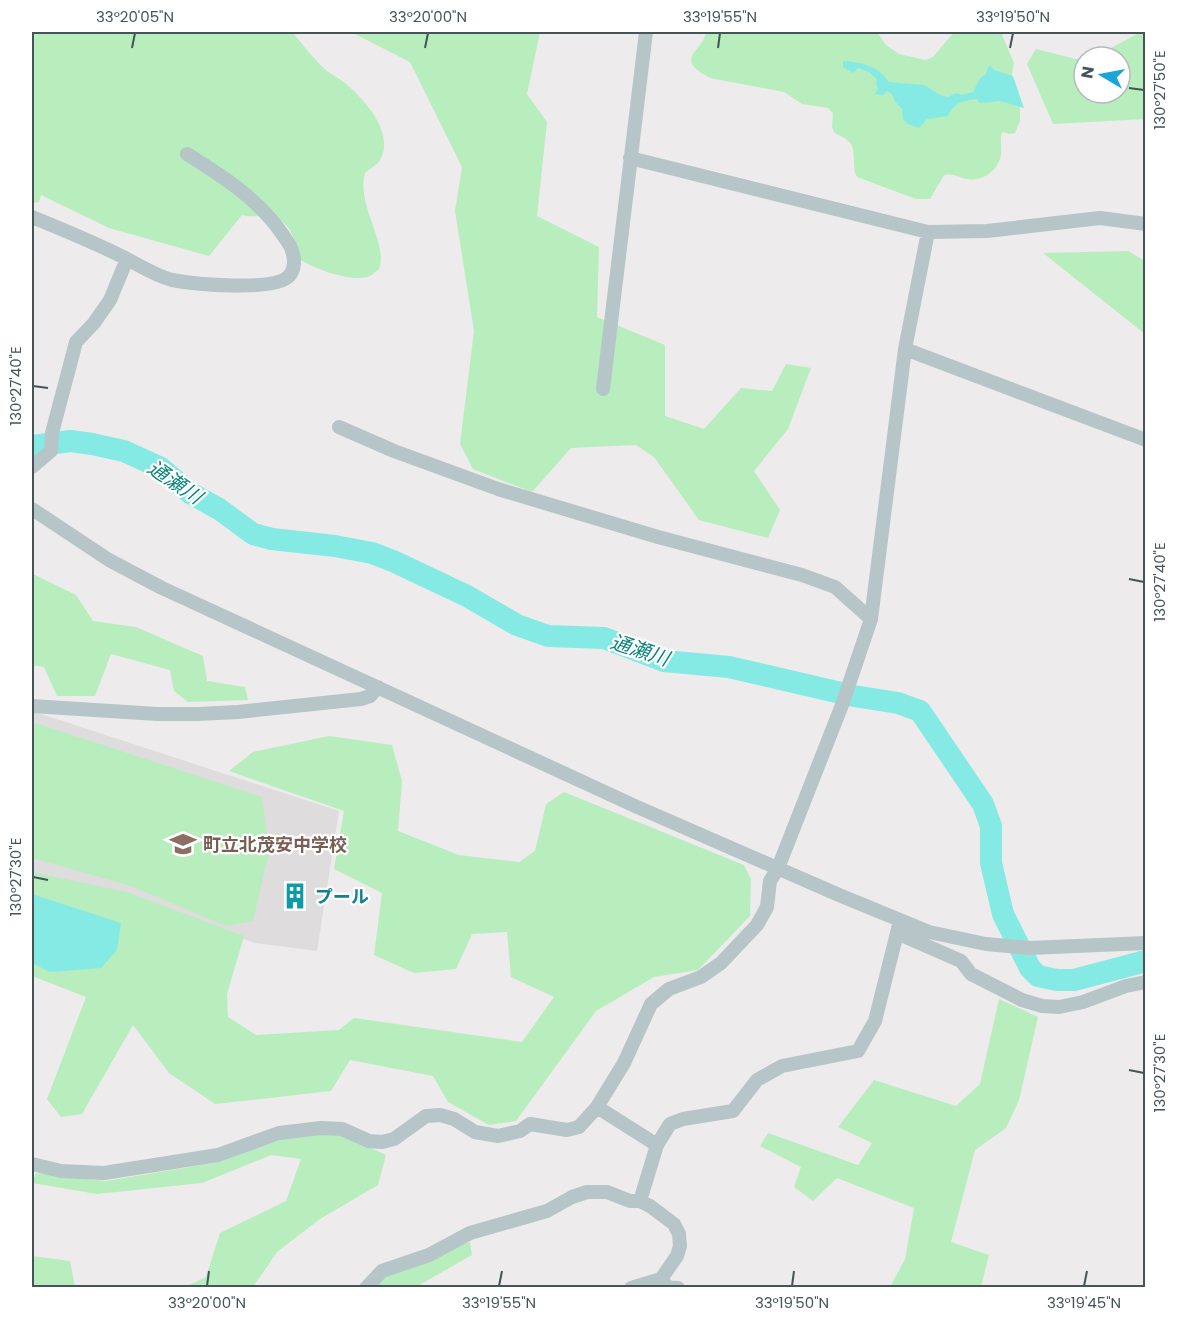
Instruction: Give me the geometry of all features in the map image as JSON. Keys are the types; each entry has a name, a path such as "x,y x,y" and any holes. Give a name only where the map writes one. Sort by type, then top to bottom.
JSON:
{"street":[{"path":"603,389 646,32"},
{"path":"32,217 151,272 172,279 240,286 271,284 288,278 294,261 292,249 277,226 253,200 187,154"},
{"path":"630,158 928,232 987,231 1100,218 1146,224"},
{"path":"32,1164 61,1171 104,1173 218,1155 279,1133 321,1128 342,1129 369,1141 382,1142 394,1139 426,1116 440,1115 454,1119 475,1132 498,1136 520,1131 530,1124 567,1130 579,1127 597,1107 624,1063 651,1004 669,989 701,977 721,963 757,925 767,907 770,881 778,868 842,705 871,619 904,349 928,232"},
{"path":"32,467 51,451 52,433 76,342 94,323 110,300 127,259"},
{"path":"904,349 1146,440"},
{"path":"339,427 394,452 498,489 658,537 802,575 835,587 871,619"},
{"path":"35,517 162,588 635,806 778,868 899,927 962,961 971,974 1022,1000 1042,1006 1059,1006 1083,1002 1126,986 1146,982"},
{"path":"32,706 157,714 238,712 361,699 370,696 378,687"},
{"path":"899,927 948,937 1029,948 1146,943"},
{"path":"640,1201 657,1145 670,1124 682,1119 733,1111 758,1080 782,1066 858,1051 875,1021 899,927"},
{"path":"597,1107 657,1145"},
{"path":"366,1287 382,1271 429,1255 470,1233 547,1211 572,1197 587,1192 607,1192 630,1201 640,1201 674,1224 680,1246 661,1279 631,1287"},
{"path":"661,1279 668,1287 678,1287"}],"shaded area":[{"name":"町立北茂安中学校","path":"32,711 339,811 317,951 255,943 119,895 32,876"}],"green space":[{"path":"32,32 292,32 321,66 345,83 360,98 380,127 384,138 384,148 380,160 365,173 363,186 380,248 379,269 367,277 351,278 312,266 298,258 289,228 278,219 271,217 242,215 209,256 109,228 41,195 39,202 32,203"},
{"path":"351,32 540,32 527,94 547,122 537,216 599,247 597,317 665,345 665,416 704,429 741,388 772,391 786,364 811,368 788,429 754,471 780,510 768,538 699,520 654,457 636,445 571,448 532,492 473,469 460,444 474,331 455,211 462,167 410,62"},
{"path":"706,32 877,32 886,45 899,54 925,60 933,57 954,32 1001,32 1014,63 1011,79 960,97 944,100 882,86 947,105 978,93 1020,103 1020,121 1015,133 1003,132 1001,135 1000,160 989,174 979,179 944,175 930,199 916,199 857,177 852,147 834,132 833,113 828,108 802,104 784,92 710,78 699,71 691,60"},
{"path":"1145,32 1145,119 1053,124 1027,64 1036,49 1072,58 1072,105 1132,105 1132,45 1117,45"},
{"path":"1128,251 1145,261 1145,334 1043,253"},
{"path":"32,575 76,595 93,621 136,627 203,656 207,681 245,687 248,700 188,702 174,691 170,670 111,654 95,696 57,696 44,667 32,665"},
{"name":"町立北茂安中学校","path":"32,722 262,797 269,852 253,921 226,926 131,886 32,858"},
{"path":"329,736 392,745 402,781 398,831 459,855 519,862 535,851 546,804 564,792 744,865 751,879 750,916 698,970 654,977 596,1011 516,1121 489,1125 448,1102 433,1076 350,1060 331,1091 215,1104 169,1073 133,1025 82,1114 61,1117 47,1099 86,997 32,976 32,872 127,892 244,936 227,994 228,1017 256,1035 339,1030 354,1018 522,1042 554,997 511,977 507,932 472,934 456,969 414,973 374,955 382,893 334,869 344,811 229,771 253,752"},
{"path":"999,999 1038,1017 1019,1100 1006,1128 975,1150 951,1242 989,1255 981,1287 890,1287 905,1259 914,1208 837,1178 813,1201 794,1187 801,1167 760,1146 768,1133 858,1165 872,1143 838,1127 874,1080 956,1106 980,1084"},
{"path":"336,1132 386,1155 378,1185 320,1219 277,1252 253,1287 185,1287 206,1277 220,1233 286,1201 301,1159 271,1155 202,1183 97,1194 32,1183 36,1173 106,1181 214,1163 292,1136"},
{"path":"470,1242 472,1255 416,1287 375,1288 388,1273"},
{"path":"32,1256 70,1261 75,1287 32,1287"}],"water":[{"path":"843,61 869,66 880,72 889,82 924,85 948,97 956,93 962,95 973,92 980,78 986,74 989,65 994,70 1013,76 1024,108 1000,101 980,103 977,99 956,105 948,116 927,119 919,128 908,124 903,119 902,109 892,94 887,91 883,95 874,94 878,89 877,79 869,72 858,68 853,73 843,67"},
{"path":"32,894 121,923 117,950 101,968 50,972 32,963"}],"waterway":[{"name":"通瀬川","path":"32,446 71,441 124,451 161,468 190,493 219,509 253,534 272,539 335,546 372,553 467,596 517,625 548,636 604,638 664,661 729,667 854,696 898,703 920,711 983,804 991,826 991,863 1003,914 1030,968 1038,976 1057,980 1074,980 1146,961"}],"place":[{"name":"町立北茂安中学校","path":"183,844"},
{"name":"プール","path":"295,896"}]}
